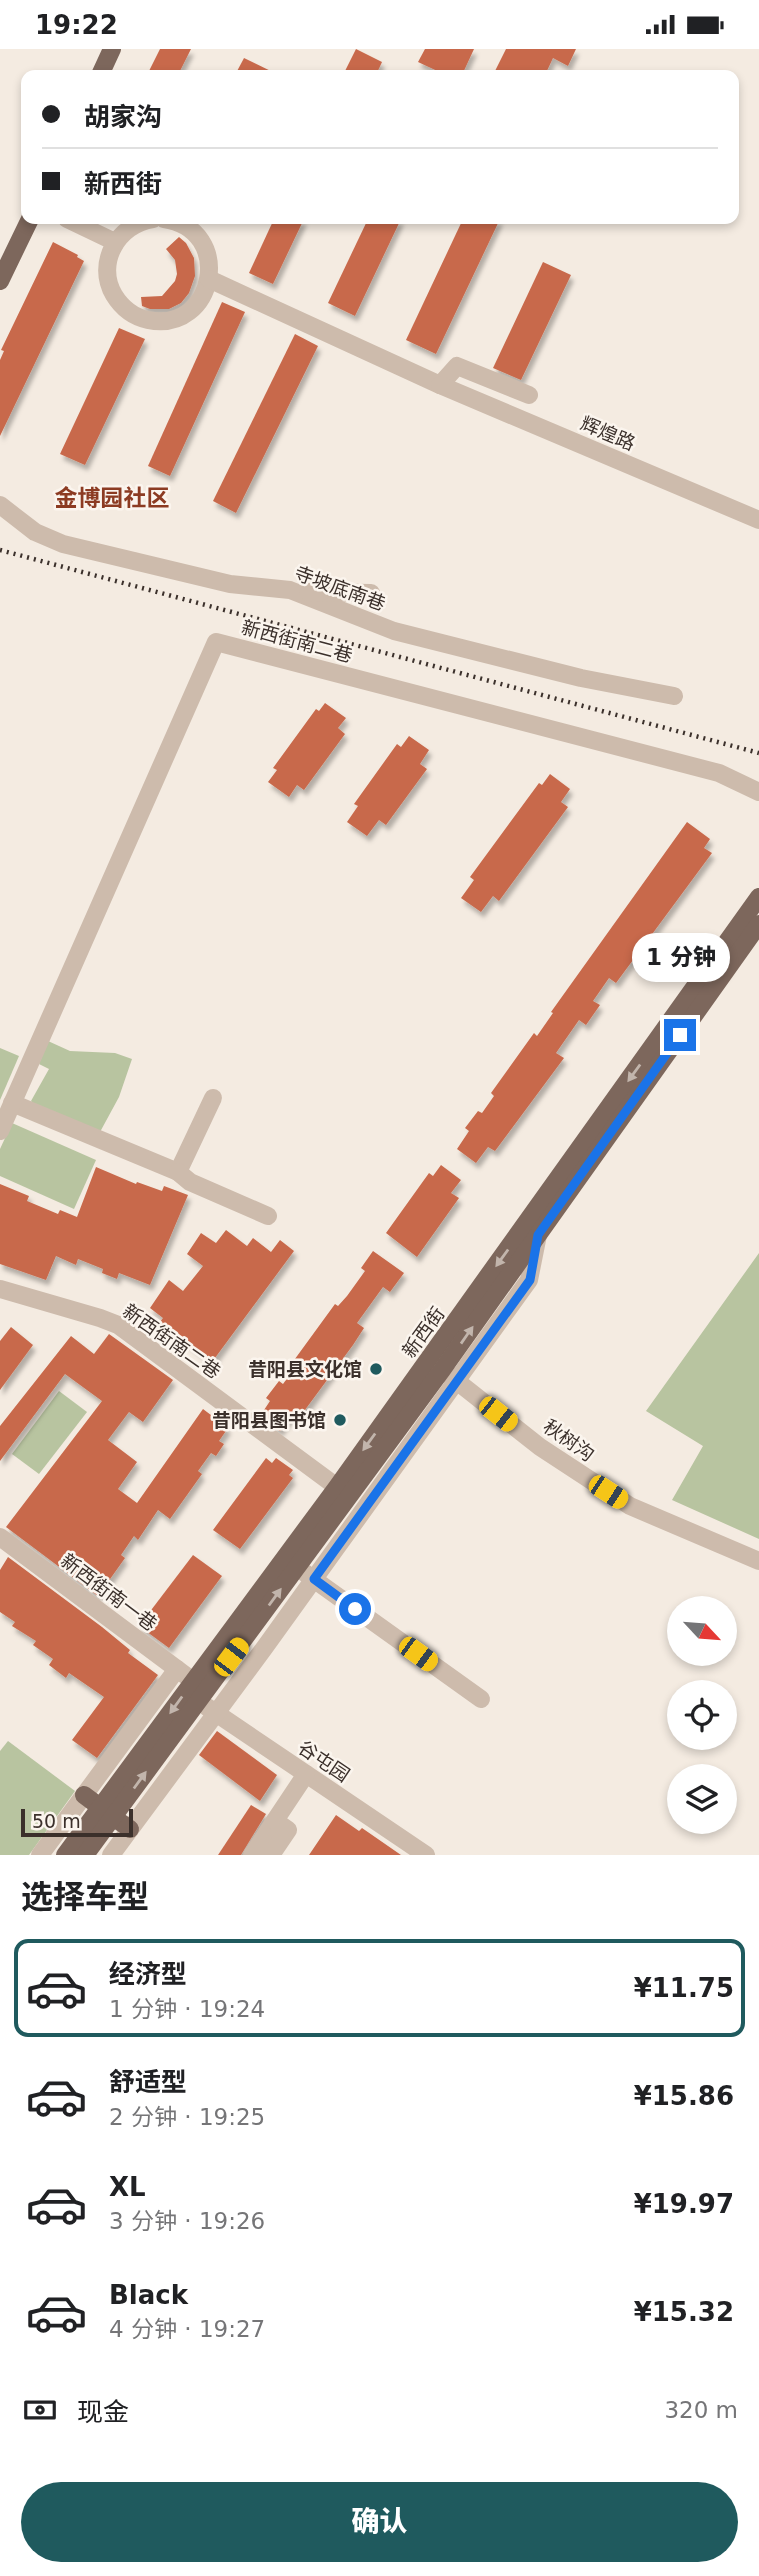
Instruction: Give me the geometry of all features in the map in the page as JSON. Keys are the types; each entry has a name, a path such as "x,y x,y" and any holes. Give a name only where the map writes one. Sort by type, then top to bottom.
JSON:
{"main road":[{"path":"102,70 113,49"},
{"path":"0,281 28,224"},
{"name":"新西街","path":"85,1855 107,1812 193,1681 337,1487 759,897"},
{"name":"新西街","path":"65,1855 107,1812 198,1701 297,1567 449,1375 538,1235 759,924"},
{"path":"84,1795 130,1829"}],"street":[{"path":"77,224 115,242"},
{"path":"139,224 130,227 115,242 108,261 108,281 123,307 141,318 163,321 184,314 200,299 209,279 208,257 199,238 182,224"},
{"name":"辉煌路","path":"209,279 440,385 759,520"},
{"path":"440,385 457,366 528,395"},
{"name":"寺坡底南巷","path":"0,505 35,532 63,544 230,584 290,590 394,631 581,678 674,696"},
{"path":"290,590 371,593"},
{"name":"新西街南二巷","path":"0,1131 216,642 719,772 759,792"},
{"path":"178,1172 213,1098"},
{"path":"12,1103 178,1172 190,1182 268,1216"},
{"name":"新西街南二巷","path":"0,1289 118,1325 337,1487"},
{"path":"111,1855 314,1579 449,1375"},
{"name":"秋树沟","path":"449,1375 540,1447 630,1506 759,1560"},
{"name":"新西街南一巷","path":"0,1537 193,1681"},
{"path":"297,1567 481,1699"},
{"path":"40,1855 177,1669"},
{"name":"谷屯园","path":"198,1701 426,1855"},
{"path":"252,1855 306,1774"},
{"path":"271,1855 288,1830 275,1821"}],"green space":[{"path":"48,1041 70,1051 115,1053 132,1059 119,1097 100,1132 36,1107 31,1101 49,1069 39,1064"},
{"path":"0,1048 19,1056 0,1100"},
{"path":"12,1123 96,1160 74,1209 0,1176 0,1149"},
{"path":"759,1253 759,1539 672,1500 703,1446 646,1411"},
{"path":"59,1391 87,1412 39,1474 12,1454"},
{"path":"8,1741 75,1791 29,1855 0,1855 0,1751"}],"building":[{"path":"160,49 191,49 180,70 150,70"},
{"path":"356,49 382,62 378,70 346,70"},
{"path":"425,49 474,49 464,70 435,70 418,62"},
{"path":"506,49 576,49 568,66 553,58 547,70 496,70"},
{"path":"244,58 269,70 238,70"},
{"path":"272,224 302,224 273,284 249,273"},
{"path":"366,224 399,224 355,316 328,303"},
{"path":"461,224 498,224 436,354 406,340"},
{"path":"179,237 186,243 194,258 195,276 189,293 181,303 169,309 142,306 141,297 162,296 175,281 175,260 166,249"},
{"path":"53,242 84,261 0,436 0,360 4,351 1,350"},
{"path":"543,262 571,275 521,380 493,368"},
{"path":"222,302 245,312 170,476 148,466"},
{"path":"119,328 145,339 85,465 60,454"},
{"path":"295,334 318,346 236,513 213,501"},
{"path":"325,703 346,718 338,728 345,734 304,790 297,785 289,797 268,782 277,770 273,768 316,709 319,711"},
{"path":"409,736 429,750 420,764 427,769 386,825 379,820 367,836 347,822 358,806 354,804 397,744 401,747"},
{"path":"550,774 570,789 561,802 568,807 499,901 493,896 481,912 461,898 474,880 470,877 539,783 542,785"},
{"path":"687,822 710,839 704,848 712,853 616,983 609,978 593,1001 600,1005 586,1025 579,1020 556,1053 564,1058 495,1151 488,1147 476,1163 457,1149 469,1131 465,1128 478,1111 482,1113 494,1096 491,1093 534,1033 537,1036 553,1013 551,1012"},
{"path":"441,1165 461,1180 451,1193 459,1198 417,1257 386,1233 429,1173 433,1176"},
{"path":"96,1167 136,1184 137,1182 162,1191 164,1186 188,1195 150,1285 119,1273 117,1279 102,1273 103,1269 78,1259 76,1265 56,1256 46,1280 0,1264 0,1184 29,1196 27,1201 58,1214 60,1210 77,1217"},
{"path":"226,1230 247,1246 253,1238 271,1252 280,1240 294,1251 212,1362 160,1322 163,1318 150,1308 169,1280 183,1291 203,1266 187,1254 201,1233 216,1243"},
{"path":"373,1251 404,1273 390,1292 383,1287 357,1323 364,1328 353,1345 296,1422 289,1418 280,1431 260,1416 270,1401 266,1398 279,1381 283,1384 296,1366 292,1363 335,1304 338,1306 365,1271 361,1268"},
{"path":"11,1327 33,1345 0,1390 0,1341"},
{"path":"109,1334 173,1380 143,1422 129,1412 108,1440 137,1462 118,1489 137,1503 203,1409 228,1428 219,1441 224,1444 216,1456 211,1453 198,1471 202,1474 170,1519 158,1510 138,1540 134,1536 121,1555 125,1558 98,1596 6,1527 102,1401 65,1374 0,1461 0,1426 71,1336 94,1354"},
{"path":"266,1458 272,1463 276,1458 293,1470 289,1475 293,1478 240,1549 213,1530"},
{"path":"193,1555 222,1576 169,1648 139,1626"},
{"path":"8,1557 102,1627 130,1650 128,1653 158,1675 97,1758 72,1740 104,1697 69,1673 66,1678 49,1665 53,1659 33,1645 36,1641 12,1626 15,1622 0,1612 0,1570"},
{"path":"217,1731 277,1775 260,1801 199,1755"},
{"path":"251,1805 266,1814 241,1855 218,1855"},
{"path":"336,1815 359,1831 362,1828 401,1855 309,1855"}],"railway":[{"path":"0,550 759,753"}],"place":[{"name":"昔阳县文化馆","path":"376,1369"},
{"name":"昔阳县图书馆","path":"340,1420"}],"district":[{"name":"金博园社区","path":"112,498"}],"route":[{"path":"355,1609 314,1579 530,1280 538,1235 680,1035"}]}
